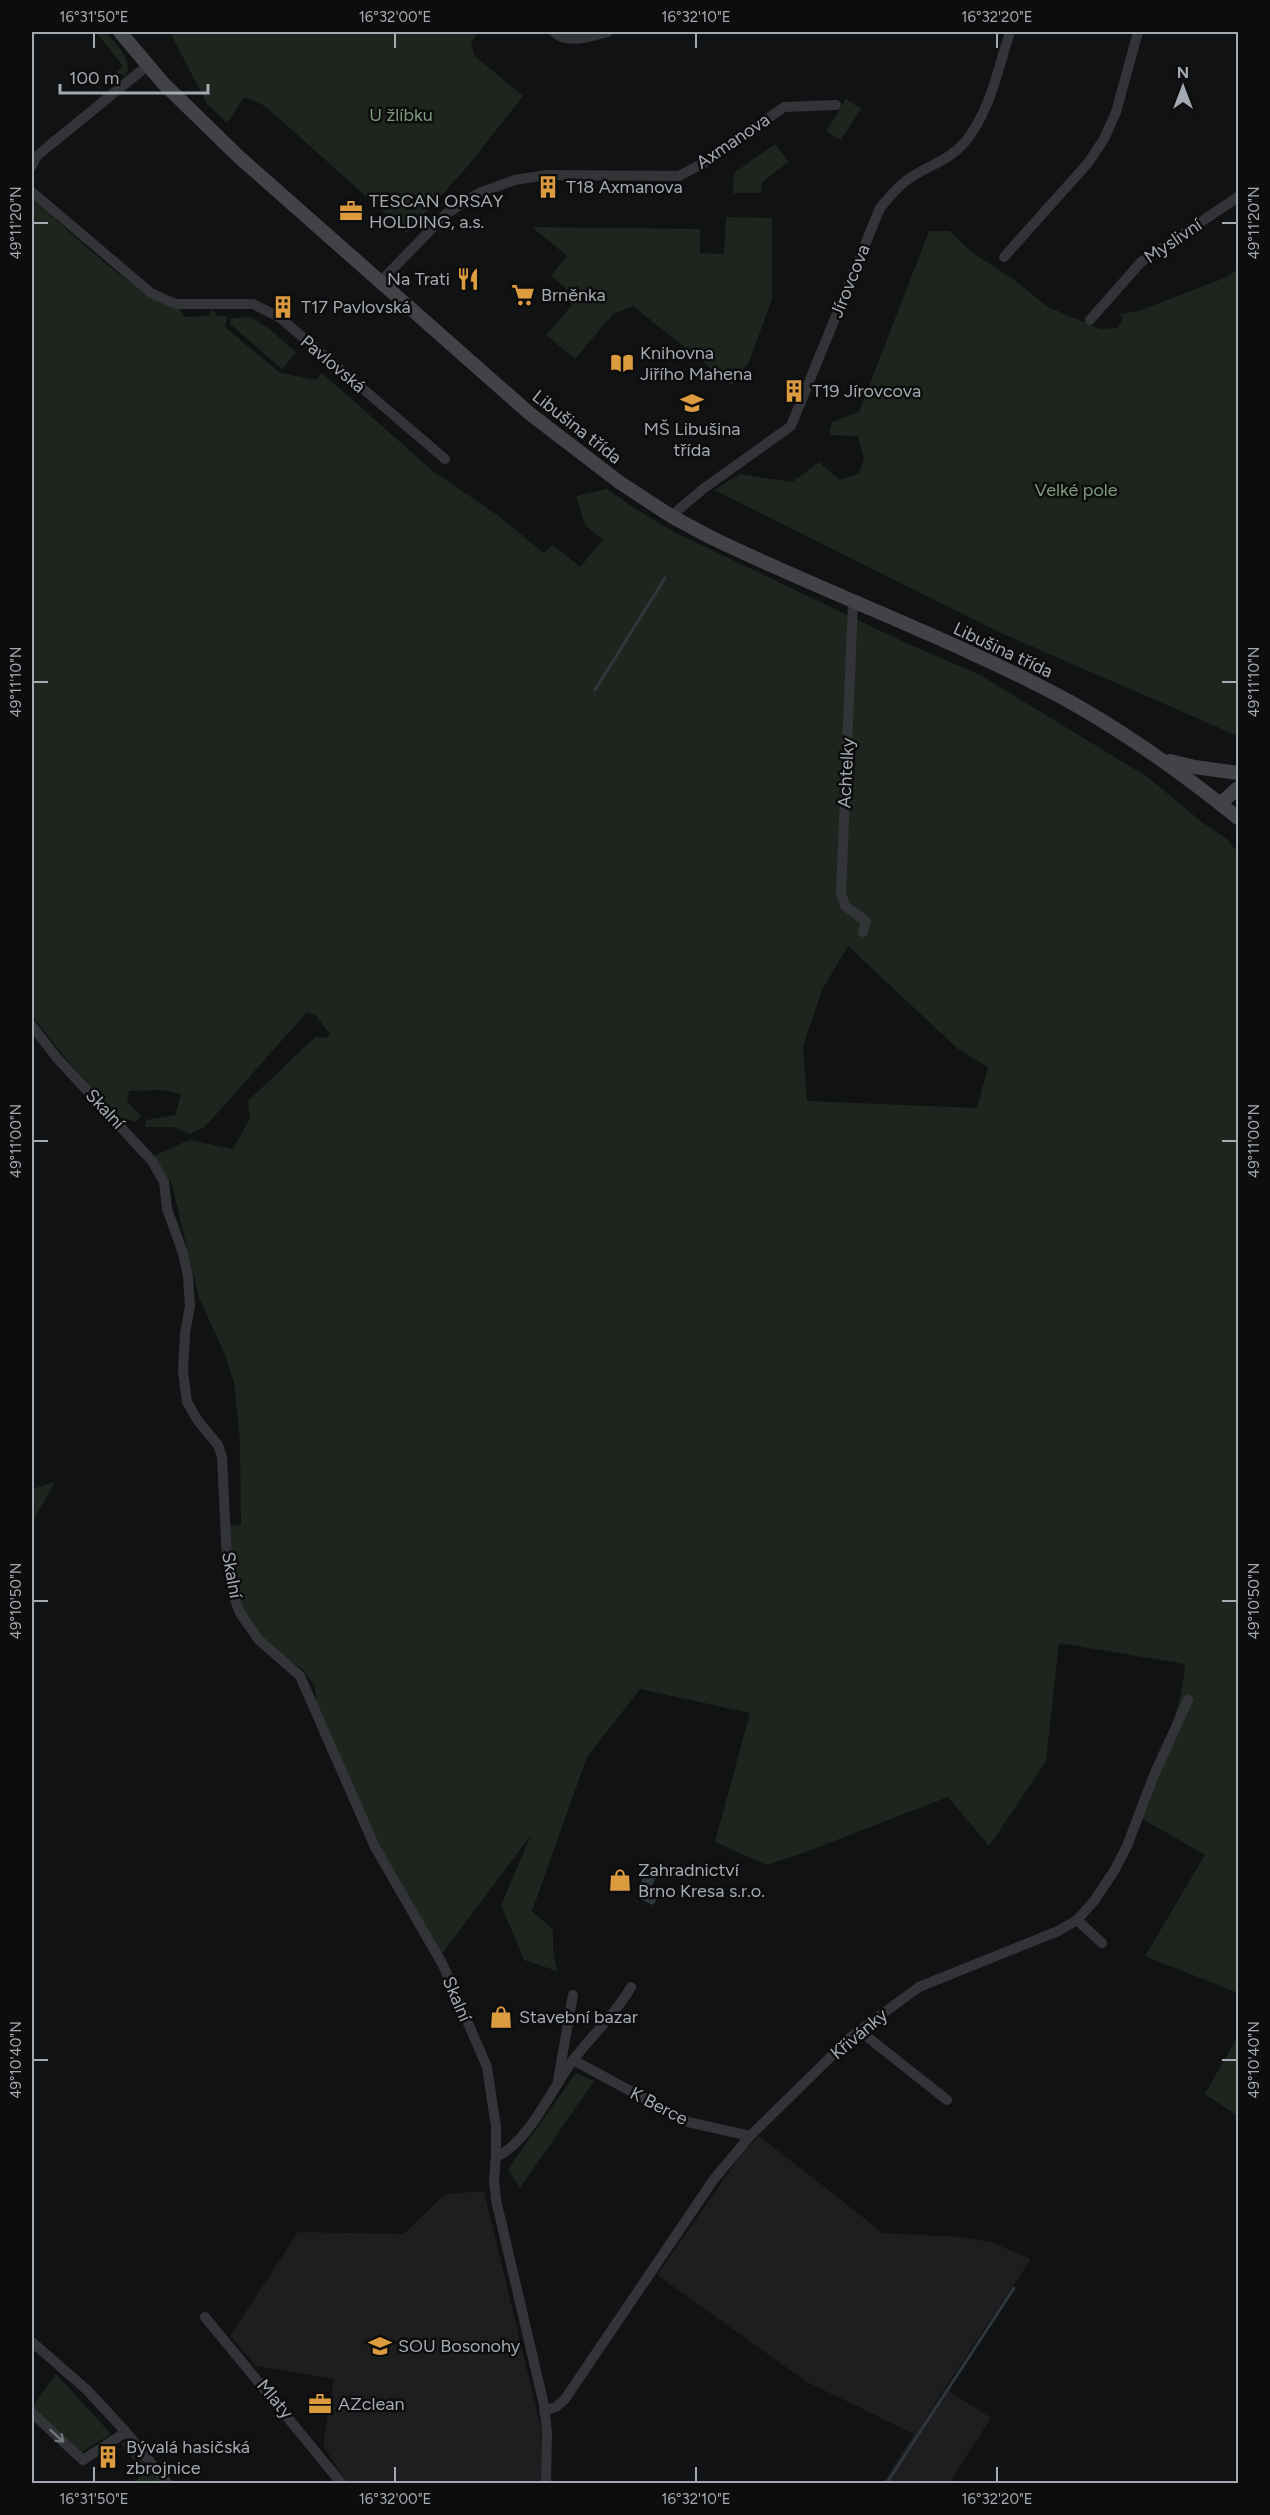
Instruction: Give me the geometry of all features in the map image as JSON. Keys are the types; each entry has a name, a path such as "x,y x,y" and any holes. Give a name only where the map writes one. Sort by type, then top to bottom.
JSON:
{"street":[{"name":"Libušina třída","path":"120,32 147,66 239,157 542,423 619,482 671,516 738,551 1036,684 1103,721 1157,756 1239,818"},
{"path":"554,32 564,38 608,32"},
{"name":"Jírovcova","path":"671,516 703,489 791,426 880,208 900,186 942,161 964,143 983,115 1010,32"},
{"path":"1004,257 1088,163 1104,139 1116,112 1138,32"},
{"path":"32,166 36,157 50,144 147,66"},
{"name":"Axmanova","path":"380,282 446,214 479,193 515,180 547,175 680,176 711,159 784,107 836,105"},
{"name":"Pavlovská","path":"32,192 152,293 176,304 253,304 279,317 445,459"},
{"name":"Myslivní","path":"1090,320 1141,262 1239,197"},
{"name":"Achtelky","path":"853,602 841,893 845,906 866,921 863,932"},
{"path":"1157,756 1186,765 1239,773"},
{"path":"1221,803 1239,788"},
{"name":"Skalní","path":"32,1026 57,1058 152,1161 164,1182 166,1209 183,1253 188,1276 190,1306 185,1333 183,1372 187,1402 198,1421 218,1445 222,1457 227,1560 232,1592 249,1628 300,1676 375,1846 442,1965 487,2067 496,2127 494,2179 496,2200 544,2411 546,2484"},
{"name":"Křivánky","path":"544,2411 556,2407 565,2399 714,2179 750,2136 860,2031 919,1987 1058,1931 1077,1920 1094,1901 1127,1846 1154,1775 1188,1700"},
{"path":"1077,1920 1102,1943"},
{"path":"496,2157 514,2147 573,2060 621,2003 630,1987"},
{"path":"558,2083 573,1995"},
{"path":"860,2031 947,2100"},
{"name":"K Berce","path":"573,2060 688,2122 750,2136"},
{"name":"Mlaty","path":"205,2317 305,2435 342,2484"},
{"path":"32,2342 87,2390 126,2432 168,2484"},
{"path":"32,2413 83,2460 126,2432"}],"shaded area":[{"path":"650,1874 656,1878 651,1887 660,1895 653,1905 640,1899 639,1891 642,1879"},
{"path":"759,2136 883,2233 963,2237 990,2242 1031,2259 921,2424 946,2389 991,2418 952,2478 959,2484 883,2483 914,2434 807,2382 657,2275 743,2152"},
{"name":"SOU Bosonohy","path":"484,2191 541,2428 542,2483 347,2483 323,2445 334,2379 256,2366 230,2336 298,2232 404,2234 445,2194"}],"green space":[{"path":"96,32 106,32 122,52 128,64 126,76 116,72 123,66"},
{"name":"U žlíbku","path":"170,32 478,32 471,43 474,55 523,96 468,166 407,233 265,106 244,97 227,123 207,104"},
{"path":"846,99 861,109 841,140 826,131"},
{"path":"775,144 789,162 762,182 761,193 733,193 734,173"},
{"path":"32,198 125,279 164,304 180,309 184,317 209,316 213,309 217,316 227,316 225,327 280,373 316,380 322,373 434,472 496,514 544,553 553,545 580,567 603,540 585,525 576,496 607,489 676,533 906,643 980,675 1146,776 1202,822 1227,839 1238,853 1238,1993 1145,1956 1205,1855 1134,1814 1173,1722 1183,1684 1185,1664 1059,1643 1046,1761 989,1846 948,1797 767,1865 715,1842 750,1713 640,1689 587,1757 532,1911 553,1930 553,1949 557,1971 524,1960 501,1905 531,1835 442,1954 381,1848 316,1703 315,1686 302,1669 284,1657 247,1622 237,1601 230,1559 230,1526 241,1525 240,1441 234,1383 226,1357 199,1298 172,1185 154,1156 189,1140 233,1149 250,1118 248,1101 315,1037 326,1038 330,1034 316,1016 307,1012 212,1119 203,1128 190,1134 173,1127 145,1127 146,1120 175,1115 181,1094 163,1090 129,1091 127,1101 141,1116 136,1122 128,1119 122,1122 102,1103 32,1016","holes":["848,946 958,1049 988,1067 977,1108 807,1101 803,1046 822,990"]},
{"path":"726,217 772,218 772,299 749,362 732,385 633,306 613,314 575,359 546,335 572,305 564,298 569,291 551,276 567,256 532,227 700,229 700,253 724,254"},
{"name":"Velké pole","path":"929,231 949,231 973,253 1013,279 1048,307 1100,329 1117,328 1123,320 1120,314 1141,310 1227,277 1238,269 1238,736 1001,633 714,490 740,474 792,482 819,462 840,480 859,473 864,459 858,436 829,435 832,422 859,412"},
{"path":"250,317 268,328 296,352 282,369 230,324 231,318"},
{"path":"55,1482 32,1523 32,1489"},
{"path":"1238,2036 1238,2116 1205,2094"},
{"path":"576,2073 594,2081 520,2188 508,2169"},
{"path":"56,2374 111,2434 82,2452 32,2407"},
{"path":"126,2442 161,2483 135,2482 143,2472 121,2444"}],"waterway":[{"path":"595,690 665,578"},
{"path":"886,2484 1014,2288"}],"place":[{"name":"T18 Axmanova","path":"548,187"},
{"name":"TESCAN ORSAY HOLDING, a.s.","path":"351,211"},
{"name":"Na Trati","path":"468,279"},
{"name":"Brněnka","path":"523,295"},
{"name":"T17 Pavlovská","path":"283,307"},
{"name":"Knihovna Jiřího Mahena","path":"622,363"},
{"name":"T19 Jírovcova","path":"794,391"},
{"name":"MŠ Libušina třída","path":"692,403"},
{"name":"Zahradnictví Brno Kresa s.r.o.","path":"620,1880"},
{"name":"Stavební bazar","path":"501,2017"},
{"name":"SOU Bosonohy","path":"380,2346"},
{"name":"AZclean","path":"320,2404"},
{"name":"Bývalá hasičská zbrojnice","path":"108,2457"}]}
